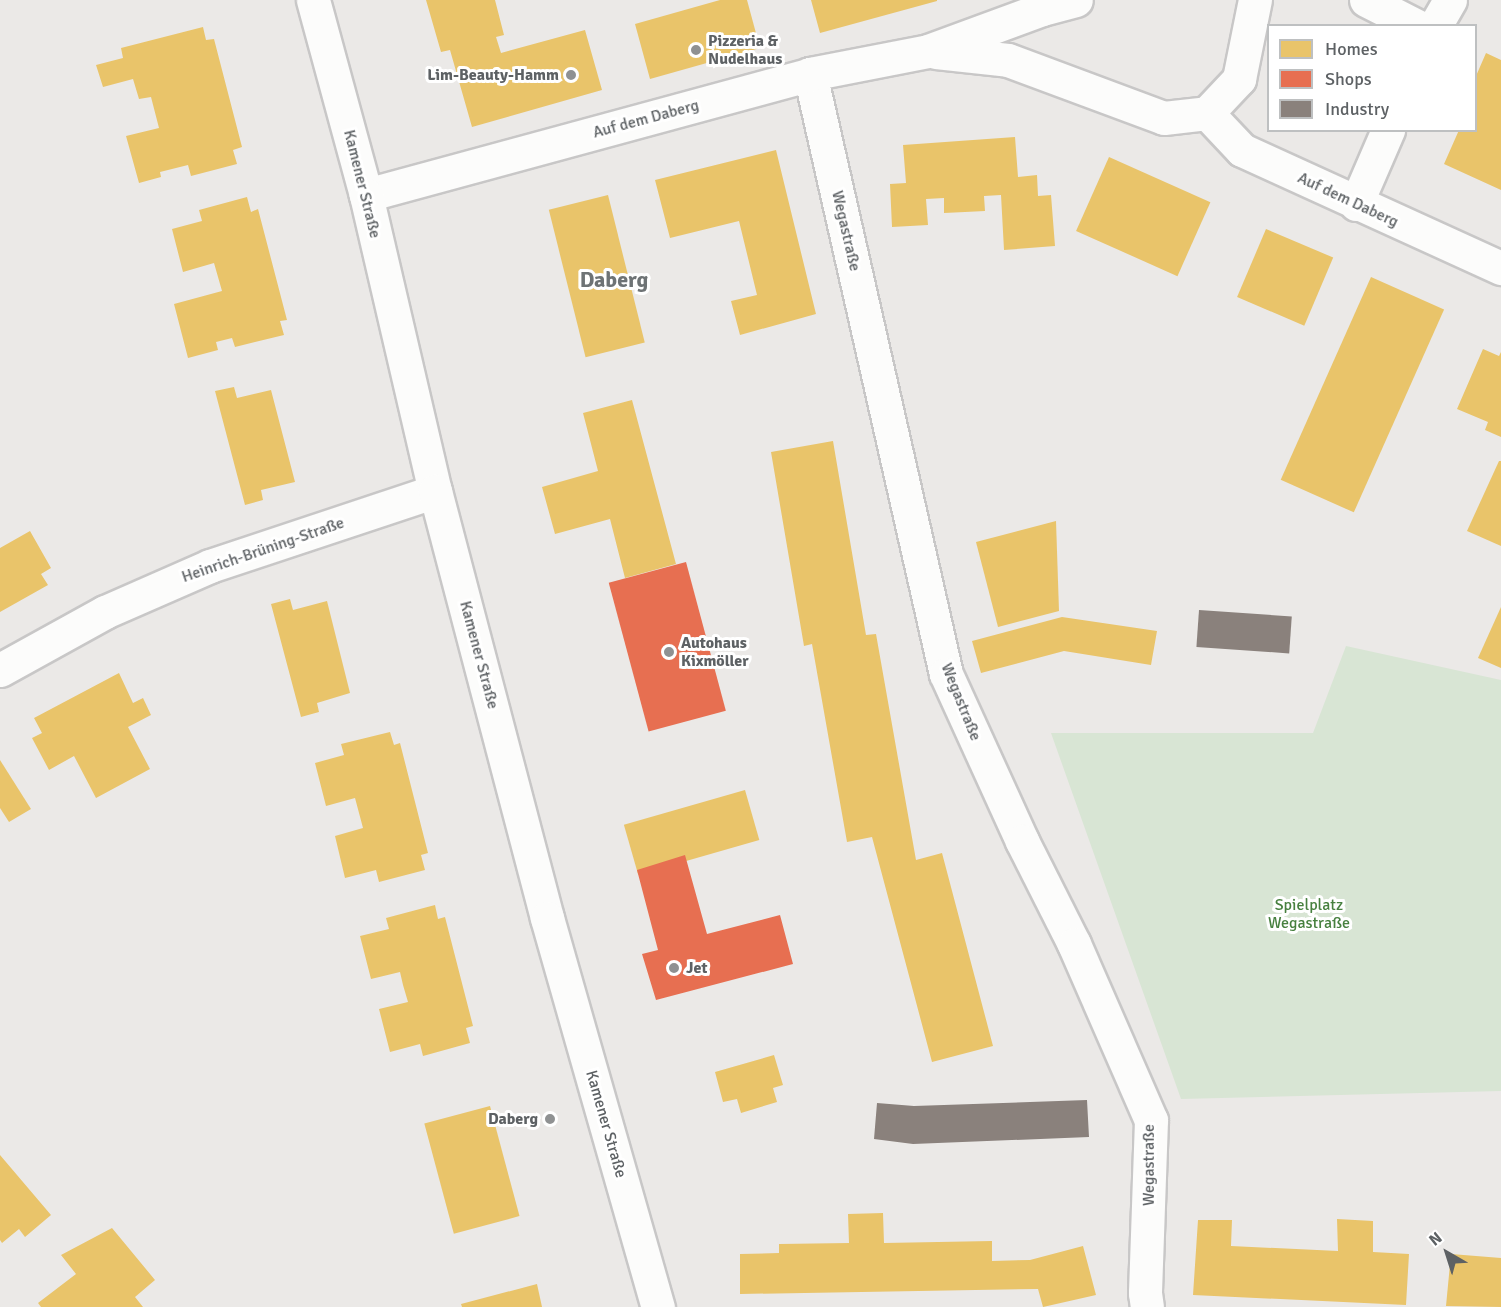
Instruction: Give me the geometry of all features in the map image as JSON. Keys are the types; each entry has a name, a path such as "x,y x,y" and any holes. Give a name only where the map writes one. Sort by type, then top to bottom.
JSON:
{"street":[{"name":"Kamener Straße","path":"313,0 366,195 435,491 547,918 658,1307"},
{"name":"Auf dem Daberg","path":"366,195 810,74 928,51 1042,9 1076,0"},
{"path":"1207,113 1239,79 1255,0"},
{"path":"1366,0 1414,24"},
{"path":"1436,24 1450,0"},
{"name":"Auf dem Daberg","path":"928,51 1008,60 1164,118 1207,113 1242,150 1356,204 1501,268"},
{"name":"Wegastraße","path":"810,74 946,674 1022,841 1074,945 1151,1120 1144,1293 1147,1307"},
{"path":"1356,204 1387,132"},
{"name":"Heinrich-Brüning-Straße","path":"0,670 105,612 210,566 435,491"}],"green space":[{"name":"Spielplatz Wegastraße","path":"1346,646 1501,680 1501,1091 1181,1099 1051,733 1313,733"}],"building: Homes":[{"path":"426,0 495,0 504,35 496,37 501,53 585,30 602,90 472,127 450,50 441,52"},
{"path":"720,0 747,0 760,48 650,79 635,24"},
{"path":"811,0 937,0 937,1 820,33"},
{"path":"203,27 206,40 214,39 242,147 233,150 237,164 191,176 188,165 160,172 161,177 139,183 126,136 159,128 151,97 139,99 133,79 103,87 96,65 123,58 121,48"},
{"path":"1486,53 1501,60 1501,190 1444,164 1458,132 1477,132 1477,74"},
{"path":"1015,137 1018,177 1037,175 1038,196 1051,195 1055,246 1004,250 1001,195 984,196 985,211 944,213 944,198 926,199 928,225 892,227 890,184 906,183 903,145"},
{"path":"776,150 816,314 740,335 731,301 757,295 739,221 670,238 655,180"},
{"path":"1109,157 1210,202 1177,276 1076,231"},
{"path":"608,195 645,342 586,357 549,210"},
{"path":"247,197 251,212 258,209 287,320 280,321 284,335 235,347 232,338 216,342 218,350 188,358 174,304 222,291 214,263 183,272 172,229 202,221 199,210"},
{"path":"1266,229 1333,258 1304,326 1237,297"},
{"path":"1371,277 1444,310 1354,512 1281,480"},
{"path":"1483,349 1499,356 1501,352 1501,437 1485,430 1488,422 1457,409"},
{"path":"234,387 237,398 271,390 295,482 261,490 263,500 245,505 215,391"},
{"path":"632,400 676,564 625,578 610,519 555,534 542,487 598,471 583,413"},
{"path":"833,441 866,635 876,634 916,860 942,853 993,1046 932,1062 872,837 847,842 812,644 804,646 771,452"},
{"path":"1501,461 1501,546 1467,531"},
{"path":"1056,521 1059,611 998,627 976,542"},
{"path":"30,531 51,568 41,574 48,585 0,612 0,548"},
{"path":"290,599 293,610 327,601 350,693 317,703 319,712 301,717 271,604"},
{"path":"1501,607 1501,668 1478,658"},
{"path":"1062,617 1157,631 1151,665 1064,651 981,673 972,641"},
{"path":"119,673 133,703 143,698 151,715 128,727 150,769 96,798 74,756 49,770 32,738 42,733 34,718"},
{"path":"390,732 394,745 400,743 428,853 421,855 425,870 379,882 376,870 345,878 335,836 363,828 355,798 326,806 315,763 344,755 341,744"},
{"path":"0,760 31,809 9,822 0,808"},
{"path":"745,790 759,840 638,875 624,825"},
{"path":"435,905 438,919 445,917 473,1026 466,1028 470,1043 423,1056 420,1044 390,1052 379,1009 408,1002 400,972 371,979 360,936 389,929 386,918"},
{"path":"774,1055 783,1085 773,1088 777,1102 741,1113 737,1099 723,1102 715,1072"},
{"path":"490,1106 520,1216 454,1234 424,1124"},
{"path":"0,1155 51,1215 25,1237 19,1229 2,1243 0,1240"},
{"path":"883,1213 884,1243 992,1241 992,1261 1030,1260 1083,1246 1096,1295 1043,1307 1038,1289 740,1294 740,1254 779,1253 779,1244 849,1243 848,1214"},
{"path":"1337,1219 1373,1221 1373,1252 1409,1254 1406,1305 1193,1295 1198,1220 1232,1220 1231,1246 1338,1251"},
{"path":"112,1228 155,1280 135,1297 143,1307 41,1307 38,1303 76,1274 61,1255"},
{"path":"1451,1254 1501,1258 1501,1307 1446,1306"},
{"path":"537,1284 542,1307 462,1307 461,1304"}],"building: Shops":[{"path":"686,562 726,711 649,731 609,583"},
{"path":"685,855 707,934 780,915 793,964 656,1000 642,954 658,950 637,870"}],"building: Industry":[{"path":"1199,610 1292,616 1289,653 1196,647"},
{"path":"1087,1100 1089,1137 913,1144 874,1139 877,1103 914,1106"}],"place":[{"name":"Pizzeria & Nudelhaus","path":"696,50"},
{"name":"Lim-Beauty-Hamm","path":"571,75"},
{"name":"Autohaus Kixmöller","path":"669,652"},
{"name":"Jet","path":"674,968"},
{"name":"Daberg","path":"550,1119"}],"district":[{"name":"Daberg","path":"614,280"}]}
